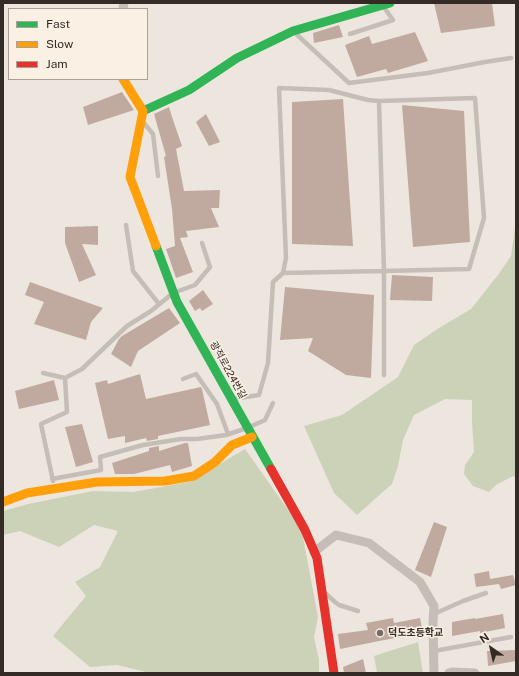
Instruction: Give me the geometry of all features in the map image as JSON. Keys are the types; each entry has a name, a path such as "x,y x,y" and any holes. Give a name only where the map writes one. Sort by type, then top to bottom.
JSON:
{"street":[{"path":"124,80 144,111 189,90 237,58 293,31 387,4"},
{"name":"광적로224번길","path":"144,111 130,177 176,302 305,530 316,558 334,673"},
{"path":"3,502 27,493 97,482 165,481 194,476 215,462 232,445 252,436"},
{"path":"314,552 336,535 369,543 420,582 434,606 434,673"},
{"path":"449,673 475,673"}],"lane":[{"path":"350,34 393,20 387,4"},
{"path":"293,31 350,83 428,73 511,58"},
{"path":"231,399 259,395 268,362 273,282 283,273 286,258 279,88 329,90 368,100 378,101 476,98 484,218 469,269 283,273"},
{"path":"378,101 384,271 384,375"},
{"path":"142,121 152,134 158,176"},
{"path":"126,225 133,271 159,304"},
{"path":"43,373 65,378 82,369 127,326 151,311 173,293 195,285 210,268 202,243"},
{"path":"183,379 196,374 217,404 228,434"},
{"path":"54,489 41,424 68,412 65,378"},
{"path":"52,479 101,470 100,457 143,445 182,439 197,440 228,434 247,428 265,420 273,403"},
{"path":"321,589 340,605 358,611"},
{"path":"434,614 486,593"},
{"path":"434,651 511,636"}],"green space":[{"path":"516,219 516,478 513,476 496,485 489,492 473,486 464,474 465,465 474,452 472,400 445,399 414,415 403,440 398,466 392,484 357,515 334,493 304,426 342,415 398,377 414,345 471,309 511,256"},
{"path":"245,449 302,532 318,617 314,637 319,660 319,673 150,673 117,665 90,667 53,636 86,596 75,582 100,567 118,531 94,525 59,547 20,531 3,535 3,511 28,504 93,491 133,492 189,482"},
{"path":"418,642 423,673 377,673 374,656"}],"building":[{"path":"434,3 492,3 495,26 441,33"},
{"path":"339,25 343,37 314,43 313,33"},
{"path":"415,32 428,61 388,73 386,69 357,77 345,45 369,36 372,44"},
{"path":"122,92 134,110 88,125 83,107"},
{"path":"343,99 353,246 292,244 292,102"},
{"path":"402,105 464,111 470,242 413,247"},
{"path":"169,107 182,146 176,149 184,191 220,190 219,208 211,208 219,227 186,231 188,237 180,238 193,272 176,278 166,249 175,246 172,209 164,157 166,156 154,114"},
{"path":"206,114 220,142 209,146 196,122"},
{"path":"98,226 98,245 82,244 96,275 79,282 65,243 65,227"},
{"path":"392,275 433,277 432,301 390,300"},
{"path":"30,282 103,308 91,322 86,340 34,324 44,302 25,295"},
{"path":"285,287 374,295 371,378 346,375 308,351 313,338 280,340"},
{"path":"203,290 213,304 202,311 200,308 195,311 189,301"},
{"path":"169,308 180,323 138,351 131,367 111,354 122,336"},
{"path":"140,374 146,399 201,387 210,425 158,436 158,439 147,441 146,438 125,443 125,436 108,439 95,383 107,380 108,384"},
{"path":"54,380 59,400 19,409 15,391"},
{"path":"82,424 93,462 76,467 65,427"},
{"path":"188,443 192,466 172,472 170,465 134,474 115,474 112,463 149,451 149,448 159,446 159,451"},
{"path":"434,522 447,527 431,577 415,570"},
{"path":"489,571 490,579 513,575 516,585 501,589 499,584 476,587 474,574"},
{"path":"503,614 505,628 480,633 480,631 452,636 452,622"},
{"path":"393,618 394,623 420,618 423,633 340,649 338,634 368,630 366,623"},
{"path":"516,650 516,661 488,666 487,651"},
{"path":"363,659 366,673 344,673 343,667"}],"traffic: fast":[{"path":"143,111 189,90 237,58 293,31 390,3"},
{"path":"156,246 177,302 271,469"}],"traffic: slow":[{"path":"124,80 143,111 130,177 156,246"},
{"path":"3,502 27,493 97,482 165,481 194,476 215,462 232,445 252,437"}],"traffic: jam":[{"path":"271,469 305,530 317,558 334,673"}],"place":[{"name":"덕도초등학교","path":"380,633"}]}
